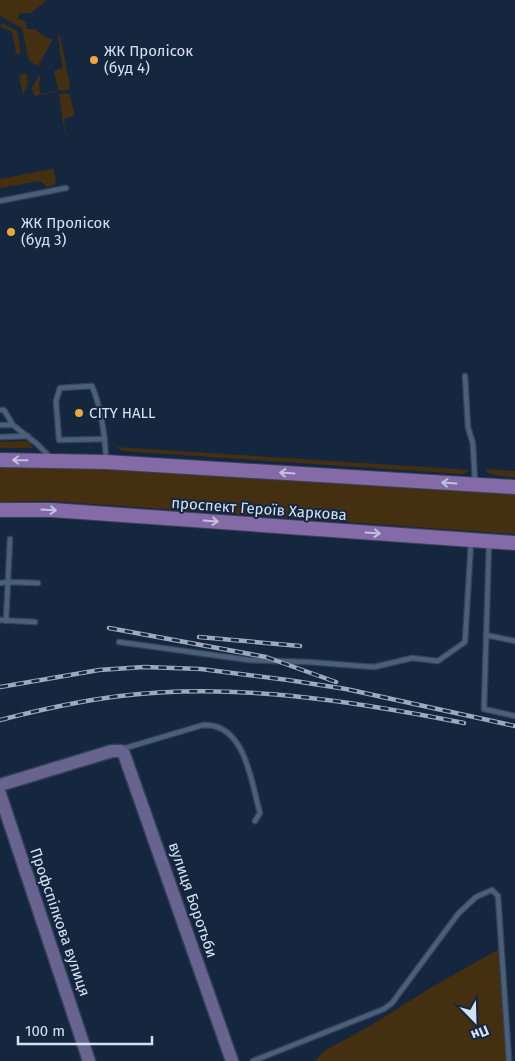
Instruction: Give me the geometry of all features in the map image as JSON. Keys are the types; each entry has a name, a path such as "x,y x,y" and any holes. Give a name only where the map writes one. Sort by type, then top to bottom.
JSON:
{"main road":[{"path":"0,460 106,462 515,487"},
{"name":"проспект Героїв Харкова","path":"0,510 62,511 515,543"}],"street":[{"path":"0,785 112,750 119,751"},
{"name":"вулиця Боротьби","path":"119,751 127,759 232,1061"},
{"name":"Профспілкова вулиця","path":"0,794 90,1061"}],"lane":[{"path":"0,201 66,188"},
{"path":"465,376 468,428 473,444 475,485"},
{"path":"105,439 60,440 56,401 60,388 92,386 104,425 105,439 106,462"},
{"path":"0,410 4,410 13,425 28,436 54,461"},
{"path":"0,425 13,425"},
{"path":"0,437 28,436"},
{"path":"6,621 10,539"},
{"path":"119,642 249,660 374,667 412,658 438,661 465,642 471,540"},
{"path":"489,542 484,709 515,716"},
{"path":"0,583 38,583"},
{"path":"0,620 35,622"},
{"path":"486,635 515,641"},
{"path":"119,751 202,725 214,726 226,732 236,740 243,753 260,813 255,821"},
{"path":"253,1061 384,1009 392,1004 458,914 476,897 492,890 498,896 509,1061"}],"shaded area":[{"path":"0,0 47,0 31,13 20,13 17,18 25,21 27,29 34,29 49,39 53,39 38,66 29,61 22,28 0,16"},
{"path":"2,23 17,31 21,53 13,55 16,52 12,32 0,26"},
{"path":"60,35 70,87 68,90 61,91 58,89 54,71 63,68 59,49 58,37"},
{"path":"26,73 28,83 23,95 19,76"},
{"path":"39,75 40,94 55,92 34,96 32,88"},
{"path":"59,94 70,94 74,113 73,116 64,119 66,141"},
{"path":"54,170 56,182 54,185 47,187 40,181 0,188 0,179"},
{"path":"29,441 33,448 0,448 0,442"},
{"path":"116,447 470,470 463,474 122,451"},
{"path":"0,466 135,469 515,494 515,534 50,501 0,502"},
{"path":"485,469 515,471 515,477 494,475"},
{"path":"501,948 509,1061 315,1061 324,1051"}],"railway":[{"path":"109,628 266,657 336,682"},
{"path":"199,637 300,646"},
{"path":"0,687 99,670 144,667 201,669 346,689 515,726"},
{"path":"0,720 59,706 105,698 163,692 206,691 292,696 336,701 464,723"}],"place":[{"name":"ЖК Пролісок (буд 4)","path":"94,60"},
{"name":"ЖК Пролісок (буд 3)","path":"11,232"},
{"name":"CITY HALL","path":"79,413"}]}
